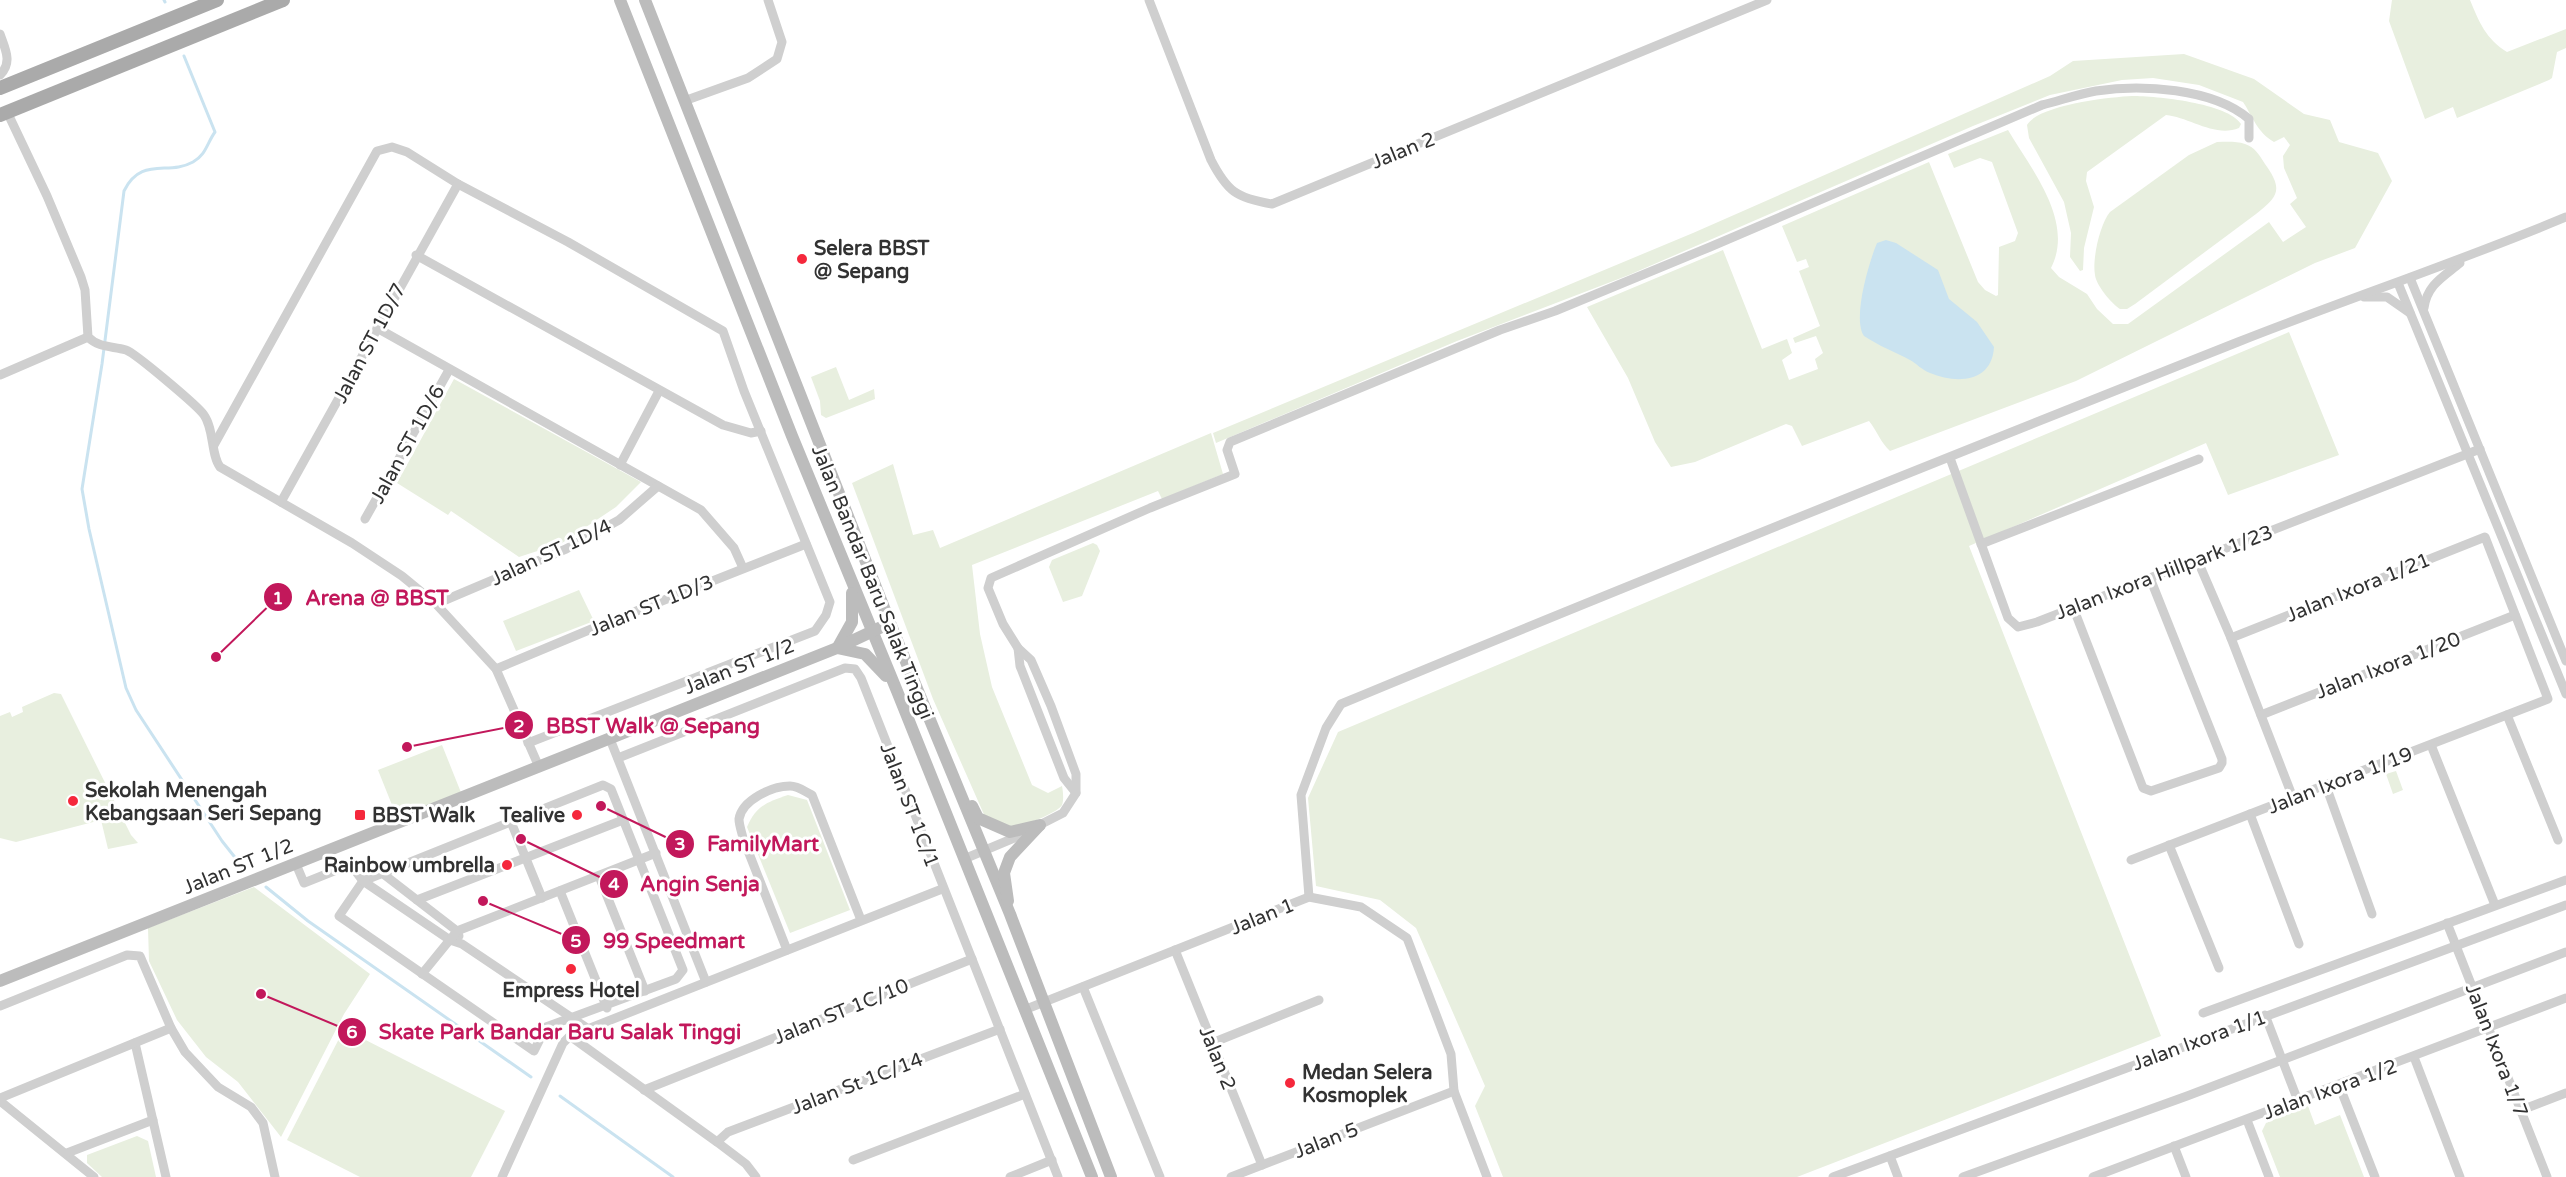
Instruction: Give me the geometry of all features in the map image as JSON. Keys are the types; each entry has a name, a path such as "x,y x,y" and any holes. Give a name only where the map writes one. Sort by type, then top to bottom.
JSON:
{"main road":[{"path":"0,88 217,0"},
{"path":"5,117 283,0"},
{"name":"Jalan Bandar Baru Salak Tinggi","path":"620,0 850,579 1092,1177"},
{"name":"Jalan Bandar Baru Salak Tinggi","path":"645,0 890,623 1010,914 1111,1177"},
{"path":"632,31 654,23"},
{"path":"850,579 852,622 837,648 864,654 879,666 897,691"},
{"name":"Jalan ST 1/2","path":"0,981 837,648 890,623"},
{"path":"939,741 978,818 1010,832 1040,825"},
{"path":"1010,914 1004,873 1016,849 1040,825"}],"street":[{"path":"684,101 748,78 777,59 782,42 768,0"},
{"name":"Jalan 2","path":"1149,0 1211,160 1224,185 1251,200 1272,204 1767,0"},
{"path":"0,34 8,56 6,69 0,75"},
{"path":"964,859 1063,813 1076,793 1076,774 1051,706 1031,660 1018,648 1003,624 988,588 991,578 1150,508 1235,474 1227,450 1230,442 1410,367 1678,261 2042,105 2095,91 2143,87 2199,96 2236,108 2249,119 2249,138"},
{"path":"5,117 47,196 81,277 85,291 88,337 94,344 128,351 159,374 204,415 214,445 216,463 220,467 352,543 402,576 436,604 496,669 539,767"},
{"path":"214,445 376,151 392,147 407,152 458,184 568,242 723,331 830,602 826,615 815,631 528,743"},
{"name":"Jalan ST 1D/7","path":"280,502 416,255 458,184"},
{"path":"1309,897 1301,795 1326,728 1341,704 1582,604 2352,297 2398,283 2566,217"},
{"path":"416,255 723,425 751,433 761,431"},
{"path":"2423,311 2425,296 2431,287 2466,257"},
{"path":"2410,278 2566,661"},
{"path":"2398,283 2566,693"},
{"path":"2352,297 2387,297 2412,315"},
{"path":"377,328 701,510 734,548 743,568"},
{"path":"0,375 88,337"},
{"name":"Jalan ST 1D/6","path":"365,519 449,370"},
{"path":"620,465 660,391"},
{"name":"Jalan Ixora Hillpark 1/23","path":"1950,458 2008,618 2018,627 2027,626 2480,449"},
{"path":"1981,544 2199,459"},
{"name":"Jalan ST 1D/4","path":"436,604 566,549 619,520 658,486"},
{"name":"Jalan Ixora 1/21","path":"2231,638 2485,537 2515,615"},
{"name":"Jalan ST 1D/3","path":"496,669 806,544"},
{"path":"2197,559 2231,638 2293,798"},
{"path":"2073,607 2143,788 2151,791 2219,768 2222,759 2150,578"},
{"name":"Jalan Ixora 1/19","path":"2131,860 2548,699 2515,615"},
{"name":"Jalan Ixora 1/20","path":"2260,715 2515,615"},
{"path":"1018,648 1020,666 1060,768 1064,778 1076,793"},
{"name":"Jalan ST 1C/1","path":"618,758 845,668 855,669 861,678 942,889 1058,1177"},
{"path":"2507,715 2558,840"},
{"path":"610,738 706,982"},
{"path":"2431,746 2495,905"},
{"path":"603,785 611,789 623,820 682,970 676,979 546,1027 534,1051 339,916 363,881 603,785"},
{"path":"787,950 743,838 739,820 745,807 754,798 770,791 787,786 799,787 812,795 861,920"},
{"path":"2326,786 2372,914"},
{"path":"2250,814 2299,944"},
{"path":"417,900 623,820"},
{"path":"511,822 542,898"},
{"path":"2169,845 2220,968"},
{"path":"423,974 457,932 656,853"},
{"path":"296,864 304,883 344,867 354,869 363,881 450,940 462,944 588,1028"},
{"path":"382,873 457,932 462,944"},
{"path":"599,876 645,991"},
{"path":"2204,1013 2566,880"},
{"path":"504,1176 563,1043 570,1036 942,889"},
{"path":"560,891 611,1019"},
{"name":"Jalan 1","path":"1024,1010 1309,897 1361,907 1407,938 1453,1064 1454,1091 1487,1177"},
{"name":"Jalan Ixora 1/1","path":"1833,1177 2455,944 2566,905"},
{"name":"Jalan Ixora 1/7","path":"2447,923 2547,1177"},
{"name":"Jalan 2","path":"1175,950 1262,1165"},
{"path":"1963,1177 2282,1060 2566,952"},
{"path":"0,1006 128,955 140,956 171,1028 185,1052 218,1087 251,1107 263,1124 275,1177"},
{"name":"Jalan ST 1C/10","path":"644,1090 972,959"},
{"path":"1083,987 1160,1177"},
{"name":"Jalan Ixora 1/2","path":"2093,1177 2566,998"},
{"path":"1212,1043 1319,1000"},
{"path":"2265,1015 2298,1101"},
{"path":"94,1177 0,1100 171,1028"},
{"name":"Jalan St 1C/14","path":"717,1142 728,1132 1000,1029"},
{"path":"570,1036 717,1142 746,1164 756,1177"},
{"path":"135,1042 166,1177"},
{"path":"2414,1057 2460,1177"},
{"path":"2339,1085 2375,1177"},
{"name":"Jalan 5","path":"1231,1177 1454,1091"},
{"path":"2520,1111 2566,1093"},
{"path":"853,1160 1025,1094"},
{"path":"67,1153 153,1120"},
{"path":"2247,1120 2269,1177"},
{"path":"2174,1146 2186,1177"},
{"path":"1890,1156 1898,1177"},
{"path":"1010,1177 1052,1161"}],"green space":[{"path":"2392,0 2470,0 2488,36 2507,52 2566,29 2566,48 2557,52 2552,78 2549,80 2457,118 2453,107 2425,119 2389,21"},
{"path":"2184,54 2254,79 2304,114 2330,120 2339,142 2378,153 2392,181 2355,248 2315,263 2076,381 1890,451 1869,421 1802,446 1792,426 1786,424 1695,462 1671,467 1655,442 1628,378 1587,307 1723,250 1762,349 1787,339 1792,353 1782,360 1789,380 1818,369 1815,359 1823,353 1816,336 1795,343 1793,338 1820,326 1799,271 1809,267 1806,259 1797,262 1782,226 1929,162 1978,282 1985,290 1996,296 1998,295 1999,247 2015,241 2018,233 1992,162 1980,158 1954,168 1948,154 2008,130 2038,178 2054,214 2058,232 2057,250 2051,268 2059,277 2087,294 2097,309 2113,324 2128,324 2269,222 2283,242 2306,227 2290,204 2297,198 2284,168 2283,156 2290,145 2284,137 2274,142 2263,134 2243,102 2199,85 2153,78 2122,80 2050,95 1629,275 1457,341 1216,443 1213,433 1693,233 2050,76 2073,61"},
{"path":"2132,96 2174,99 2207,106 2234,117 2241,124 2239,128 2230,130 2211,129 2166,115 2087,172 2086,181 2094,207 2084,248 2083,270 2080,271 2070,257 2071,233 2064,202 2029,138 2027,125 2034,118 2059,107 2092,100"},
{"path":"2217,142 2249,145 2271,173 2276,186 2274,197 2256,214 2135,304 2127,309 2120,309 2104,294 2095,275 2096,251 2106,217 2189,155"},
{"path":"2289,332 2339,455 2228,495 2206,443 1969,546 2161,1036 1797,1177 1503,1177 1475,1106 1485,1086 1416,928 1380,900 1316,886 1308,798 1338,732"},
{"path":"836,367 849,400 874,389 875,399 826,418 821,415 820,401 811,377"},
{"path":"454,379 641,482 616,507 562,543 519,557 451,511 448,515 397,483"},
{"path":"1211,433 1223,474 1162,499 1158,491 972,565 980,634 992,687 1032,785 1048,793 1062,786 1063,796 1063,803 1059,808 1024,825 1011,827 986,819 933,699 852,483 893,464 913,535 933,530 940,548"},
{"path":"1093,543 1100,551 1082,596 1063,602 1049,567 1052,560"},
{"path":"579,590 594,621 516,651 503,621"},
{"path":"54,693 61,694 131,835 138,843 108,849 101,820 16,842 0,838 0,716 10,712 12,717 23,712 22,707"},
{"path":"442,745 462,795 398,820 378,770"},
{"path":"2396,771 2403,790 2393,794 2386,774"},
{"path":"788,795 807,800 850,910 790,933 747,827 758,809"},
{"path":"254,887 370,974 344,1014 281,1137 238,1082 206,1057 177,1020 149,961 148,928"},
{"path":"344,1029 505,1111 471,1177 360,1177 287,1140"},
{"path":"2308,1106 2315,1125 2340,1115 2364,1177 2280,1177 2262,1131 2266,1123"},
{"path":"137,1136 148,1141 156,1177 102,1177 87,1163 87,1155"}],"water":[{"path":"1886,240 1896,243 1938,270 1949,299 1977,322 1994,347 1992,359 1980,374 1961,379 1940,377 1864,336 1860,317 1863,290 1877,243"}],"waterway":[{"path":"184,56 215,132 204,152 193,162 174,168 147,170 131,180 124,191 102,364 82,489 89,529 126,688 136,710 222,841 241,865"},
{"path":"266,887 308,921 531,1077"},
{"path":"560,1096 673,1177"}],"place":[{"name":"Selera BBST @ Sepang","path":"802,259"},
{"name":"Arena @ BBST","path":"216,657"},
{"name":"BBST Walk @ Sepang","path":"407,747"},
{"name":"Sekolah Menengah Kebangsaan Seri Sepang","path":"73,801"},
{"name":"FamilyMart","path":"601,806"},
{"name":"BBST Walk","path":"360,815"},
{"name":"Tealive","path":"577,815"},
{"name":"Angin Senja","path":"521,839"},
{"name":"Rainbow umbrella","path":"507,865"},
{"name":"99 Speedmart","path":"483,901"},
{"name":"Empress Hotel","path":"571,969"},
{"name":"Skate Park Bandar Baru Salak Tinggi","path":"261,994"},
{"name":"Medan Selera Kosmoplek","path":"1290,1083"}]}
